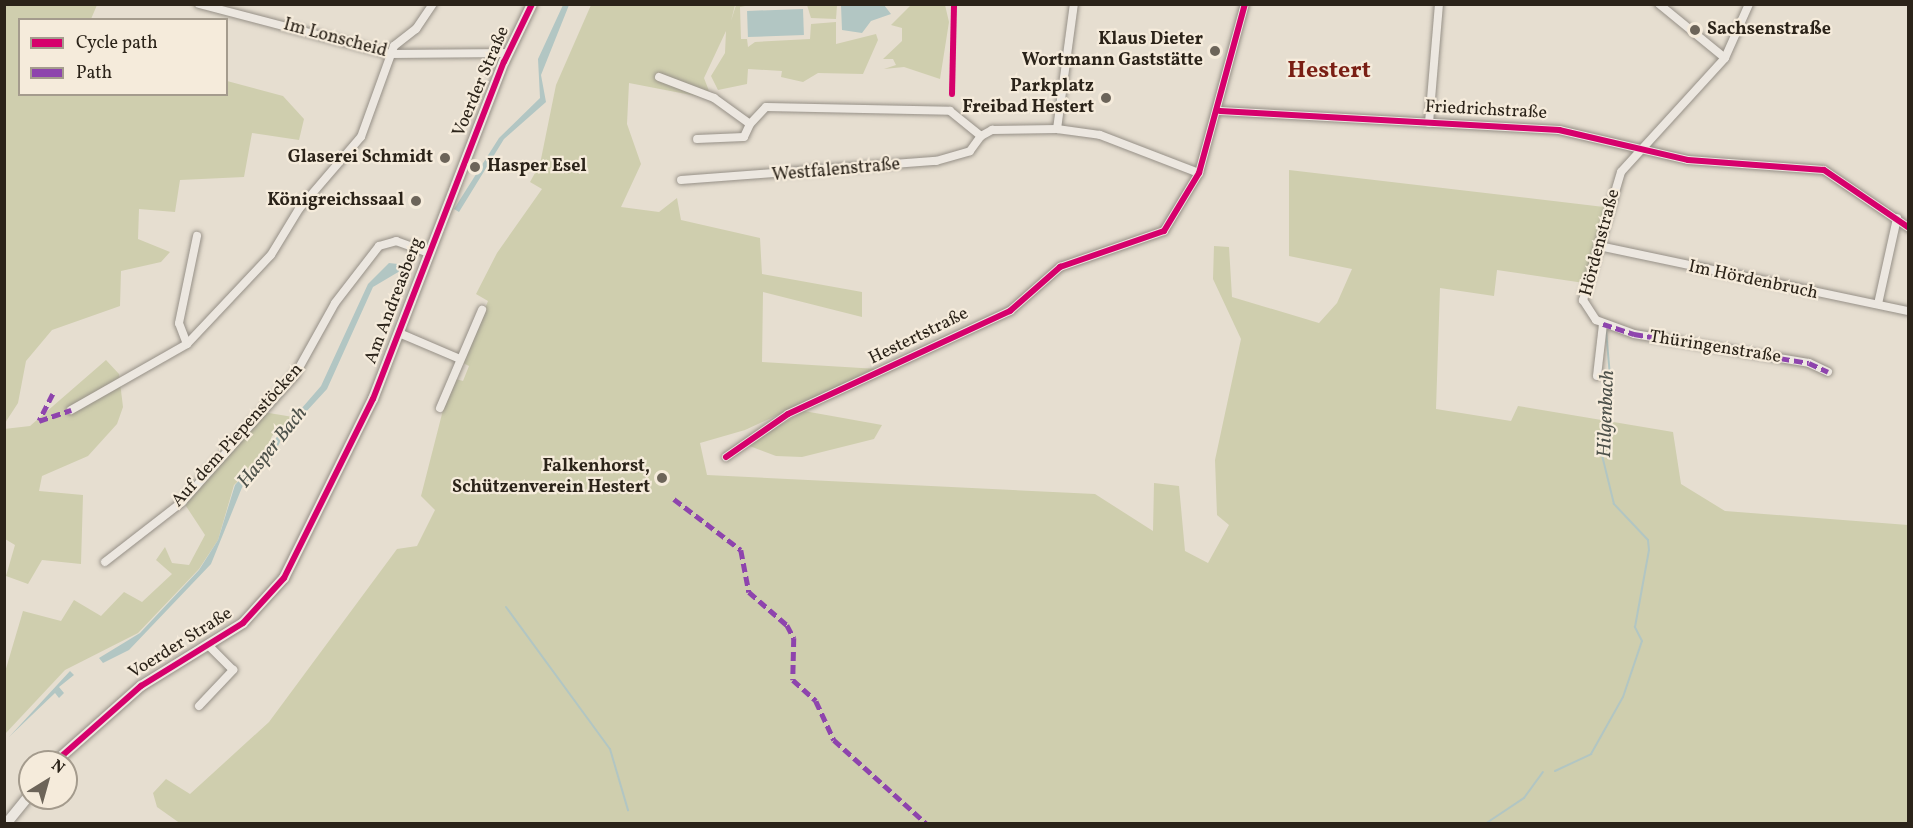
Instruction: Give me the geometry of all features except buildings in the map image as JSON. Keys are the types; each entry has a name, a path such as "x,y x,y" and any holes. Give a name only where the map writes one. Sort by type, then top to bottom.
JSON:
{"main road":[{"name":"Voerder Straße","path":"462,171 508,53 532,4"},
{"name":"Am Andreasberg","path":"355,440 462,171"},
{"name":"Voerder Straße","path":"68,750 134,691 210,647 254,613 284,578 355,440"},
{"path":"6,824 18,809"}],"street":[{"name":"Im Lonscheid","path":"199,4 390,54 508,53"},
{"path":"70,410 187,344 271,255 299,209 361,137 390,54 433,4"},
{"path":"1057,129 1074,4"},
{"name":"Hestertstraße","path":"726,457 788,414 1010,311 1060,267 1127,240 1158,236 1181,211 1199,173 1220,111 1233,35 1245,4"},
{"path":"1429,123 1439,4"},
{"path":"1659,4 1725,58"},
{"name":"Hördenstraße","path":"1597,376 1603,324 1583,300 1611,197 1635,151 1725,58 1749,4"},
{"path":"659,77 714,98 750,124"},
{"path":"697,139 744,137 750,124 766,107 950,111 981,136"},
{"name":"Friedrichstraße","path":"1220,111 1559,130 1635,151 1824,170 1908,227"},
{"name":"Westfalenstraße","path":"681,180 936,161 970,151 981,136 992,130 1057,129 1133,145 1199,173"},
{"path":"1878,304 1897,218"},
{"path":"187,344 179,323 197,236"},
{"name":"Auf dem Piepenstöcken","path":"105,562 182,502 295,375 335,303 379,246 396,241 429,253"},
{"name":"Im Hördenbruch","path":"1599,246 1908,311"},
{"path":"440,408 482,310"},
{"name":"Thüringenstraße","path":"1603,324 1642,336 1809,363 1828,372"},
{"name":"Am Andreasberg","path":"399,333 460,359"},
{"name":"Voerder Straße","path":"199,706 233,670 210,647"}],"green space":[{"path":"5,4 97,5 91,18 18,18 18,96 228,96 228,81 283,96 304,119 299,140 252,133 244,177 180,180 175,212 139,209 138,239 170,252 161,262 121,271 120,306 52,330 26,361 18,403 5,423"},
{"path":"591,5 735,5 731,21 736,5 750,5 740,7 741,39 747,39 748,47 755,42 810,39 811,24 836,22 836,44 876,34 878,40 863,74 818,73 803,82 781,77 782,71 748,69 747,84 718,90 711,76 725,53 726,31 704,78 712,99 629,83 627,124 641,164 621,207 659,212 677,198 681,220 760,238 762,274 862,292 862,317 763,292 762,362 878,369 745,430 700,443 707,475 1095,494 1153,531 1154,483 1179,486 1185,551 1208,563 1229,525 1217,515 1215,460 1241,339 1213,279 1214,246 1229,247 1232,297 1319,323 1337,303 1352,269 1289,256 1289,170 1604,207 1584,283 1497,270 1494,296 1440,288 1436,409 1511,421 1518,406 1673,432 1681,484 1725,511 1908,525 1908,823 181,824 157,807 153,793 166,779 190,794 269,722 397,549 417,546 435,510 421,496 443,410 456,379 463,381 469,366 463,363 488,301 476,294 497,253 542,189 530,182 540,164 556,85"},
{"path":"807,5 837,5 836,19 811,18"},
{"path":"911,5 945,5 949,22 940,79 904,67 884,69 896,65 893,59 883,59 902,41 902,28 891,25"},
{"path":"106,360 119,374 123,407 117,424 88,456 42,476 39,491 83,495 81,564 42,560 28,584 6,576 15,545 5,539 4,429 30,426"},
{"path":"804,411 882,425 874,439 802,457 776,456 747,445"},
{"path":"263,412 293,417 272,436 262,459 234,485 218,540 199,569 138,633 65,670 5,734 5,672 23,611 61,621 74,600 101,616 124,592 142,602 172,574 156,560 165,547 172,563 189,565 205,535 184,503"}],"water":[{"path":"563,5 569,5 541,75 546,102 504,139 459,212 454,209 499,138 540,98 538,59"},
{"path":"841,5 884,5 891,14 871,21 862,33 842,30"},
{"path":"803,9 804,35 748,37 747,11"},
{"path":"389,263 398,264 400,271 373,287 327,389 282,438 270,462 243,485 211,564 129,650 103,663 99,658 140,633 199,570 218,540 235,485 321,386 368,284"},
{"path":"70,671 74,675 59,687 64,693 59,698 55,693 9,737"}],"waterway":[{"name":"Hasper Bach","path":"397,267 409,267"},
{"name":"Hilgenbach","path":"1555,771 1591,754 1623,697 1642,641 1635,627 1649,550 1648,540 1614,504 1602,455 1611,388 1606,330"},
{"path":"506,607 610,749 628,810"},
{"name":"Hilgenbach","path":"1485,824 1524,798 1543,772"}],"marked path":[{"path":"1603,324 1634,334 1809,363 1828,372"},
{"path":"53,394 39,421 71,410"},
{"path":"674,499 741,550 749,592 787,625 794,638 793,680 816,701 834,740 927,824"}],"cycle path":[{"path":"69,750 141,686 243,623 284,578 373,399 504,62 532,4"},
{"path":"952,94 954,4"},
{"path":"726,457 788,414 1010,311 1060,267 1164,231 1199,173 1245,4"},
{"path":"1220,111 1559,130 1688,160 1824,170 1908,227"}],"place":[{"name":"Sachsenstraße","path":"1695,30"},
{"name":"Klaus Dieter Wortmann Gaststätte","path":"1215,51"},
{"name":"Parkplatz Freibad Hestert","path":"1106,98"},
{"name":"Glaserei Schmidt","path":"445,158"},
{"name":"Hasper Esel","path":"475,167"},
{"name":"Königreichssaal","path":"416,201"},
{"name":"Falkenhorst, Schützenverein Hestert","path":"662,478"}],"district":[{"name":"Hestert","path":"1329,72"}]}
